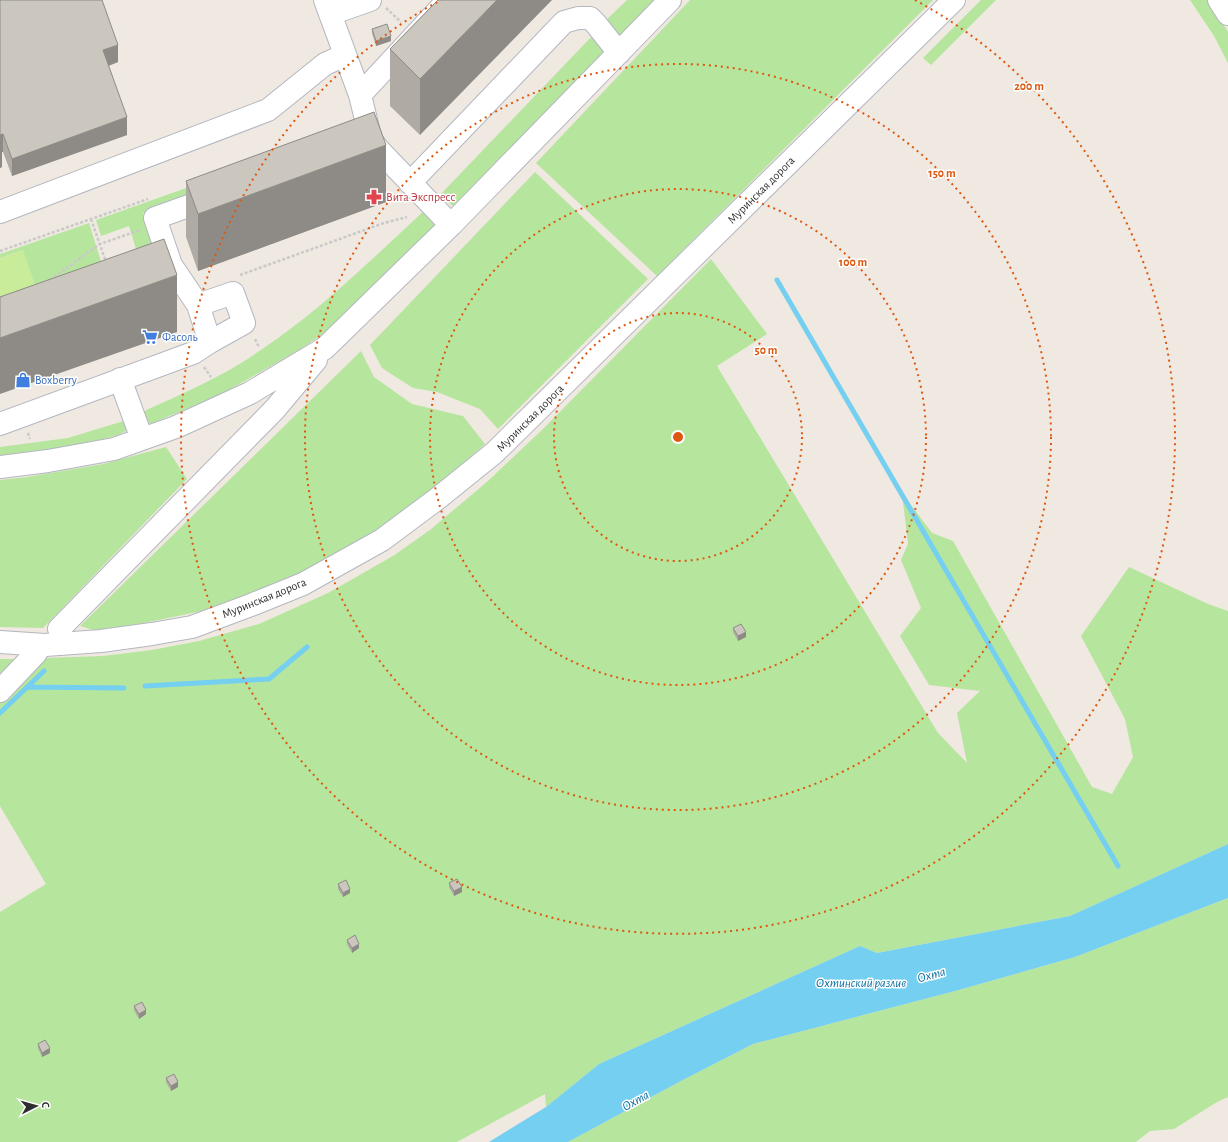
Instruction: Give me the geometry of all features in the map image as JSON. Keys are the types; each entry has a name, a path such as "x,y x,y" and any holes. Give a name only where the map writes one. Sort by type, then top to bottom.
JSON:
{"street":[{"path":"360,95 448,0"},
{"path":"59,629 275,409 326,348 451,225 670,0"},
{"name":"Муринская дорога","path":"0,642 45,645 101,641 192,627 303,584 382,540 437,499 494,453 954,0"},
{"path":"1219,0 1228,14"},
{"path":"377,3 328,7 360,95 371,140 451,225"},
{"path":"410,183 564,22 578,18 590,18 618,53"},
{"path":"0,212 268,110 325,64 345,55"},
{"path":"344,150 371,140"},
{"path":"210,342 198,306 171,265 155,218 232,191"},
{"path":"150,272 171,265"},
{"path":"0,424 193,352 244,323 233,294 198,306"},
{"path":"0,467 48,462 114,449 176,427 250,393 326,348"},
{"path":"120,379 142,439"},
{"path":"0,691 36,653"}],"path":[{"path":"377,3 414,36"},
{"path":"239,275 407,216"},
{"path":"91,219 107,265"},
{"path":"46,282 100,244 157,224"}],"green space":[{"path":"627,0 656,0 618,37 603,23"},
{"path":"690,0 933,0 657,276 536,163"},
{"path":"981,0 996,0 931,65 923,58"},
{"path":"1190,0 1208,0 1228,32 1228,63 1214,36"},
{"path":"593,35 608,50 454,207 440,195"},
{"path":"355,128 353,137 143,213 158,259 136,249 129,226 101,236 96,220"},
{"path":"535,172 648,279 498,429 480,409 437,392 413,388 382,368 370,345"},
{"path":"427,208 441,222 336,325 299,350 218,396 150,424 142,412 201,385 244,361 281,336 346,283"},
{"path":"89,223 104,271 0,307 23,250 0,258 0,254"},
{"path":"23,250 38,293 0,307 0,258"},
{"path":"711,259 767,334 717,366 938,733 967,763 957,713 980,691 929,685 900,636 921,608 901,560 908,544 902,493 932,533 953,541 1092,787 1112,794 1133,757 1125,719 1081,636 1129,567 1208,604 1228,611 1228,844 1070,916 877,953 860,946 599,1064 546,1107 545,1094 457,1142 0,1142 0,912 46,884 0,806 0,701 43,658 103,656 152,650 199,641 259,624 328,593 393,556 430,530 488,481 542,430"},
{"path":"361,351 374,377 412,404 463,416 485,444 430,492 345,552 292,579 207,610 100,632 80,626"},
{"path":"127,420 130,425 126,431 118,435 65,450 0,457 0,447 68,438"},
{"path":"166,447 187,479 43,628 0,627 0,480 103,464"},
{"path":"0,659 18,659 0,678"},
{"path":"1228,898 1228,1097 1217,1102 1174,1129 1150,1131 1136,1142 568,1142 753,1044 955,991 1075,957"}],"water":[{"name":"Охтинский разлив","path":"1228,844 1228,898 1075,957 955,991 753,1044 568,1142 489,1142 546,1107 599,1064 860,946 877,953 1070,916"}],"building":[{"path":"0,0 102,0 118,45 103,50 127,117 12,159 3,134 0,135"},
{"path":"438,0 497,0 420,79 390,49"},
{"path":"387,24 391,36 376,41 372,29"},
{"path":"374,112 386,145 198,214 186,181"},
{"path":"164,239 177,275 0,338 0,297"},
{"path":"741,624 746,632 738,636 733,628"},
{"path":"457,879 462,887 454,891 449,883"},
{"path":"346,880 350,889 343,893 338,884"},
{"path":"355,935 359,944 352,948 347,940"},
{"path":"142,1002 146,1010 139,1014 134,1006"},
{"path":"45,1040 50,1048 42,1053 38,1044"},
{"path":"174,1074 178,1082 171,1086 166,1078"}],"waterway":[{"path":"777,280 1118,866"},
{"path":"145,686 269,679 307,647"},
{"path":"0,713 44,671"},
{"path":"27,687 124,688"}],"place":[{"name":"Вита Экспресс","path":"374,197"},
{"name":"Фасоль","path":"150,337"},
{"name":"Boxberry","path":"23,380"}],"water label":[{"name":"Охта","path":"931,974"},
{"name":"Охта","path":"635,1100"}]}
